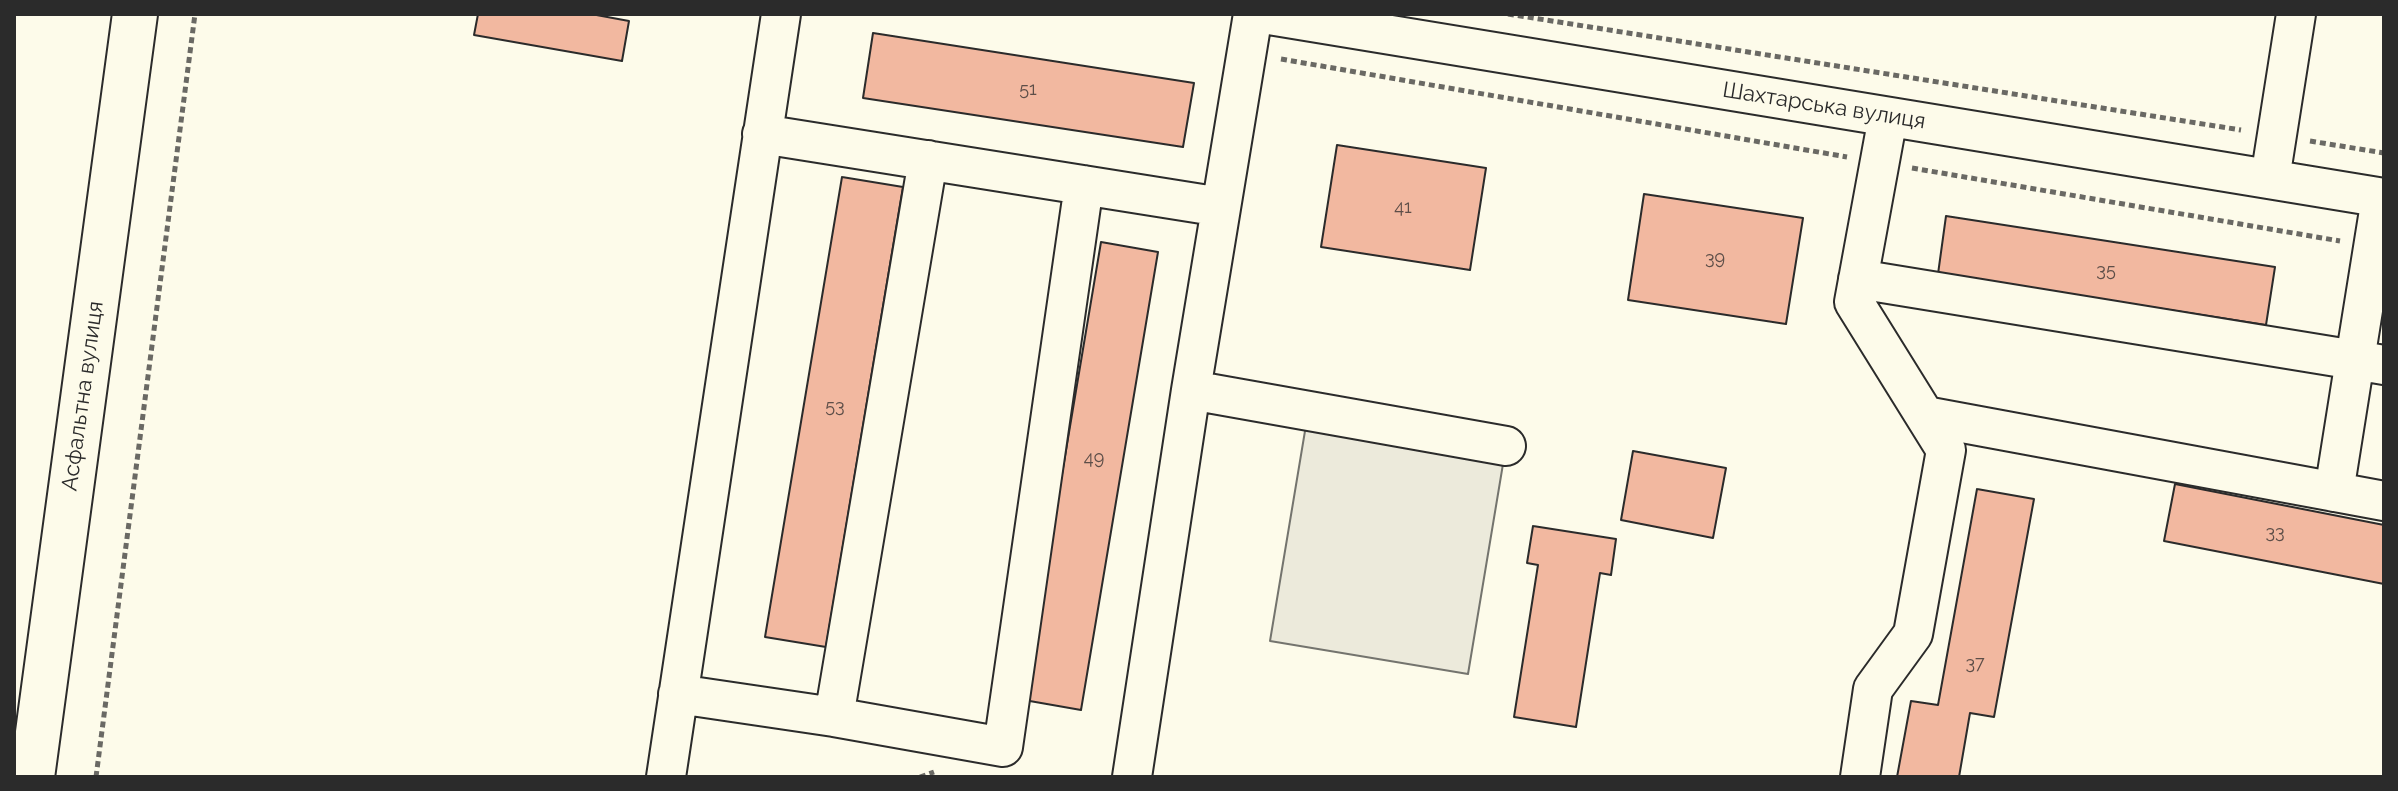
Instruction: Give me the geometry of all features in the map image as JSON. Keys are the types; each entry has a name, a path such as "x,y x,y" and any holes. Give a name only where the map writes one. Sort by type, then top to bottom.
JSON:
{"main road":[{"name":"Асфальтна вулиця","path":"32,777 135,14"}],"street":[{"path":"666,777 781,14"},
{"path":"1132,777 1253,14"},
{"name":"Шахтарська вулиця","path":"1263,14 1404,25 1888,117 2383,198"},
{"path":"2270,179 2296,14"},
{"path":"1860,777 1873,689 1913,634 1946,450 1854,302 1888,117"},
{"path":"762,134 1221,207"},
{"path":"834,717 928,160"},
{"path":"678,694 834,717 1003,747 1084,185"},
{"path":"2334,492 2369,362 2373,247 2383,198"},
{"path":"1858,279 2369,362"},
{"path":"1191,390 1506,446"},
{"path":"1925,416 2384,501"}],"path":[{"path":"96,777 195,14"},
{"path":"1508,14 2384,153"},
{"path":"1246,53 2373,247"}],"shaded area":[{"path":"1306,425 1504,458 1468,674 1270,641"}],"building":[{"path":"478,14 591,14 629,21 622,61 474,35"},
{"path":"873,33 1194,83 1183,147 863,98"},
{"path":"1337,145 1486,168 1470,270 1321,247"},
{"path":"842,177 903,187 826,647 765,637"},
{"path":"1644,194 1803,218 1786,324 1628,300"},
{"path":"1946,216 2275,267 2266,325 1938,274"},
{"path":"1101,242 1158,252 1081,710 1024,700"},
{"path":"1633,451 1726,468 1713,538 1621,520"},
{"path":"2175,484 2384,525 2384,584 2164,541"},
{"path":"1977,489 2034,499 1994,717 1970,713 1959,777 1897,777 1911,701 1938,705"},
{"path":"1533,526 1616,539 1611,575 1600,573 1576,727 1514,717 1538,565 1527,563"}]}
